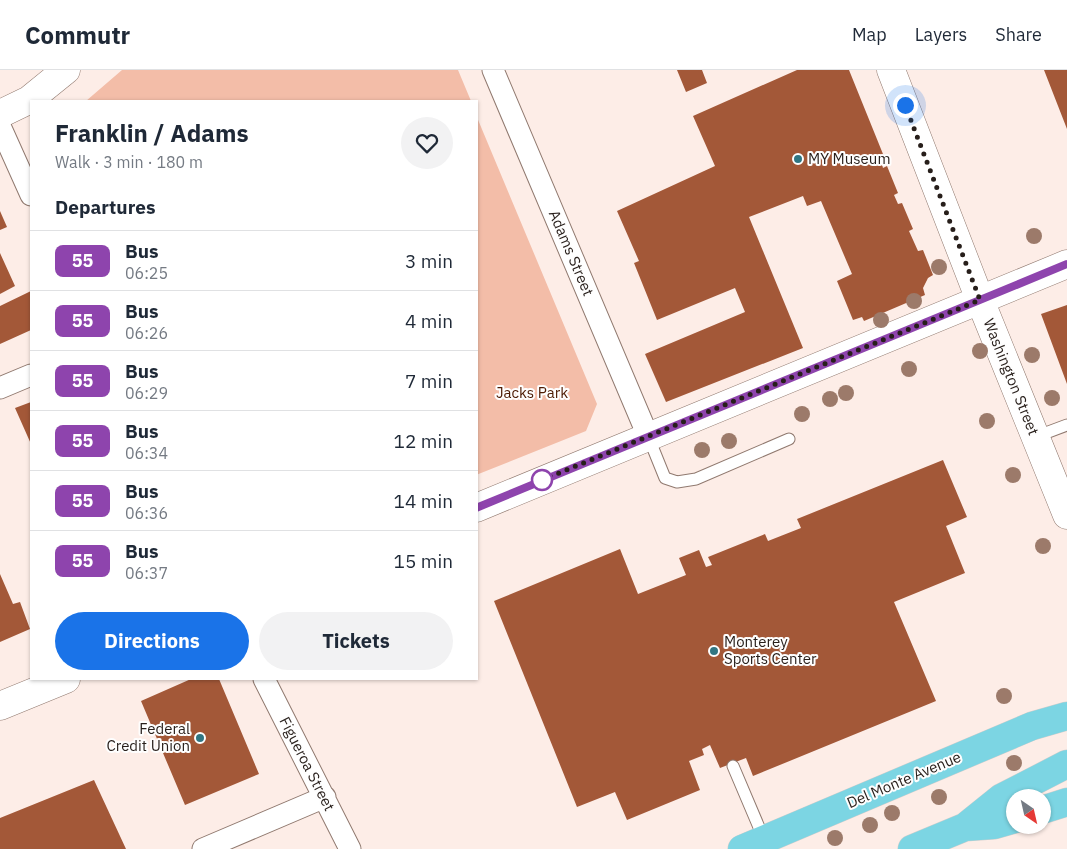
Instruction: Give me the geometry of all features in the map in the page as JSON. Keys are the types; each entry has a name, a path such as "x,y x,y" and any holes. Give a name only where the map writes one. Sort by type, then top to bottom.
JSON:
{"main road":[{"name":"Del Monte Avenue","path":"753,844 1032,726 1067,716"},
{"path":"912,849 965,827 1001,798 1067,764"},
{"path":"1051,807 1067,802"},
{"path":"965,827 994,825 1006,822"}],"street":[{"path":"0,114 29,100 66,70"},
{"name":"Adams Street","path":"493,70 648,436"},
{"name":"Washington Street","path":"891,70 980,300 1067,515"},
{"path":"0,126 30,193"},
{"path":"478,507 1067,264"},
{"path":"0,388 30,375"},
{"path":"0,706 64,680"},
{"name":"Figueroa Street","path":"265,680 350,849"},
{"path":"203,849 325,797"}],"lane":[{"path":"1035,437 1067,425"},
{"path":"648,436 665,478 678,482 696,480 789,439"},
{"path":"733,766 753,844"}],"green space":[{"path":"122,70 458,70 471,100 87,100"},
{"name":"Jacks Park","path":"478,120 597,404 586,431 478,474"}],"building":[{"path":"677,70 702,70 707,83 686,92"},
{"path":"797,70 849,70 885,159 881,161 883,168 887,166 898,193 894,195 898,204 902,203 913,229 909,231 918,251 923,250 933,275 928,278 923,288 925,295 864,321 862,317 853,320 837,281 852,274 821,201 807,206 803,196 749,217 803,348 666,402 645,354 745,312 735,288 657,320 634,263 639,261 617,211 715,166 693,116"},
{"path":"1044,70 1067,70 1067,129"},
{"path":"0,211 7,227 0,230"},
{"path":"0,253 15,286 0,294"},
{"path":"30,291 30,330 0,344 0,306"},
{"path":"1067,305 1067,384 1041,314"},
{"path":"30,402 30,442 15,408"},
{"name":"Monterey Sports Center","path":"943,460 967,517 946,526 965,573 894,602 936,701 753,776 746,758 720,768 710,745 702,749 704,755 689,761 700,790 627,820 615,792 577,807 494,601 620,549 638,594 686,575 679,558 699,550 706,567 712,565 708,557 765,534 768,541 801,528 797,519"},
{"path":"0,574 13,604 20,602 30,629 0,642"},
{"name":"Federal Credit Union","path":"189,680 219,680 259,774 185,805 141,701"},
{"path":"94,780 126,849 0,849 0,818"}],"bus line":[{"name":"55","path":"478,507 1067,264"}],"place":[{"name":"MY Museum","path":"798,159"},
{"name":"Monterey Sports Center","path":"714,651"},
{"name":"Federal Credit Union","path":"200,738"}],"route":[{"path":"542,480 980,300 905,105"}]}
